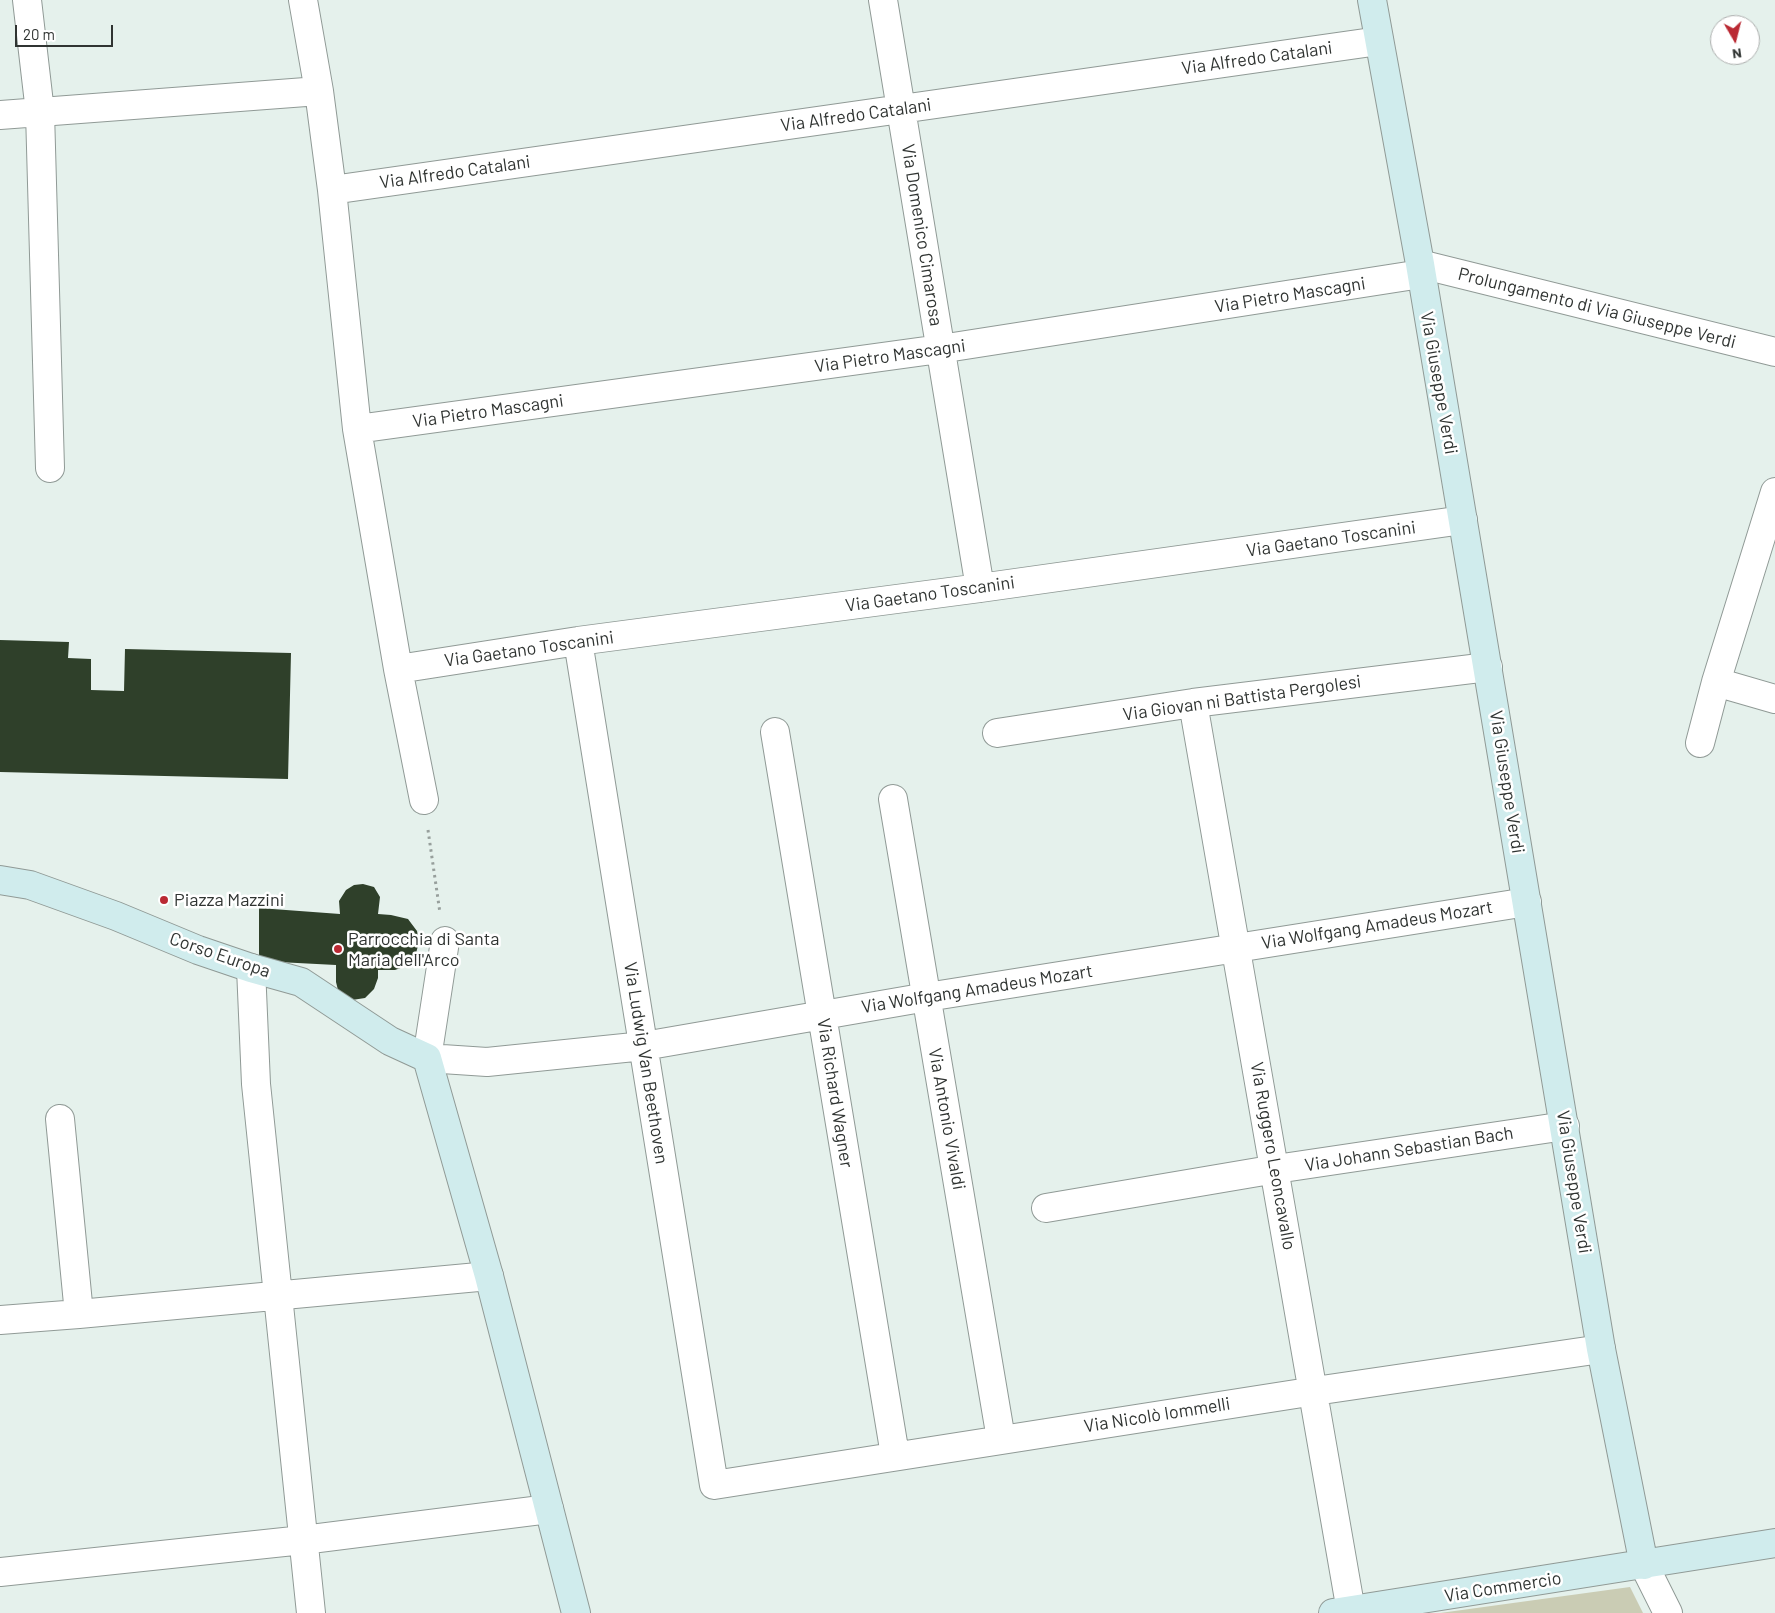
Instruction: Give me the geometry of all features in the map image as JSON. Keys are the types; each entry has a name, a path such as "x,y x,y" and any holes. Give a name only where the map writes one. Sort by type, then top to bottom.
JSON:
{"street":[{"path":"27,0 40,112 50,468"},
{"path":"303,0 319,91 332,190 357,429 398,669 424,800"},
{"name":"Via Domenico Cimarosa","path":"883,0 980,588"},
{"name":"Via Giuseppe Verdi","path":"1372,0 1488,666 1601,1349 1644,1565"},
{"name":"Via Alfredo Catalani","path":"332,190 1379,41"},
{"path":"0,115 319,91"},
{"name":"Via Pietro Mascagni","path":"357,429 940,349 1420,269"},
{"name":"Prolungamento di Via Giuseppe Verdi","path":"1420,269 1775,352"},
{"path":"1700,743 1716,682 1775,492"},
{"name":"Via Gaetano Toscanini","path":"398,669 578,641 980,588 1463,520"},
{"name":"Via Ludwig Van Beethoven","path":"578,641 714,1484"},
{"name":"Via Giovan ni Battista Pergolesi","path":"997,733 1192,702 1488,666"},
{"path":"1716,682 1775,699"},
{"name":"Via Ruggero Leoncavallo","path":"1192,702 1234,948 1276,1169 1315,1391 1342,1612"},
{"name":"Via Richard Wagner","path":"775,732 895,1455"},
{"name":"Via Antonio Vivaldi","path":"893,800 1001,1439"},
{"name":"Corso Europa","path":"0,880 30,885 116,916 198,950 301,982 390,1041 427,1058"},
{"name":"Via Wolfgang Amadeus Mozart","path":"427,1058 488,1062 644,1046 822,1014 1527,902"},
{"path":"444,940 427,1058 489,1276 576,1613"},
{"path":"251,968 256,1084 311,1613"},
{"path":"60,1119 79,1314"},
{"name":"Via Johann Sebastian Bach","path":"1046,1208 1276,1169 1565,1126"},
{"path":"0,1320 489,1276"},
{"name":"Via Nicolò Iommelli","path":"714,1484 1315,1391 1601,1349"},
{"path":"0,1572 303,1540 549,1509"},
{"name":"Via Commercio","path":"1342,1612 1775,1544"},
{"path":"1644,1565 1668,1613"}],"path":[{"path":"424,800 444,940"}],"green space":[{"path":"1630,1587 1643,1613 1440,1613"}],"building":[{"path":"0,640 69,642 68,658 91,659 91,690 124,691 125,649 291,653 288,779 0,772"},
{"name":"Parrocchia di Santa Maria dell'Arco","path":"363,884 374,887 380,897 378,914 408,919 417,931 419,942 415,957 406,966 395,970 378,970 378,978 374,989 365,998 352,1000 338,990 336,965 259,961 259,908 340,914 339,901 346,890 354,885"}],"place":[{"name":"Piazza Mazzini","path":"164,900"},
{"name":"Parrocchia di Santa Maria dell'Arco","path":"338,949"}]}
